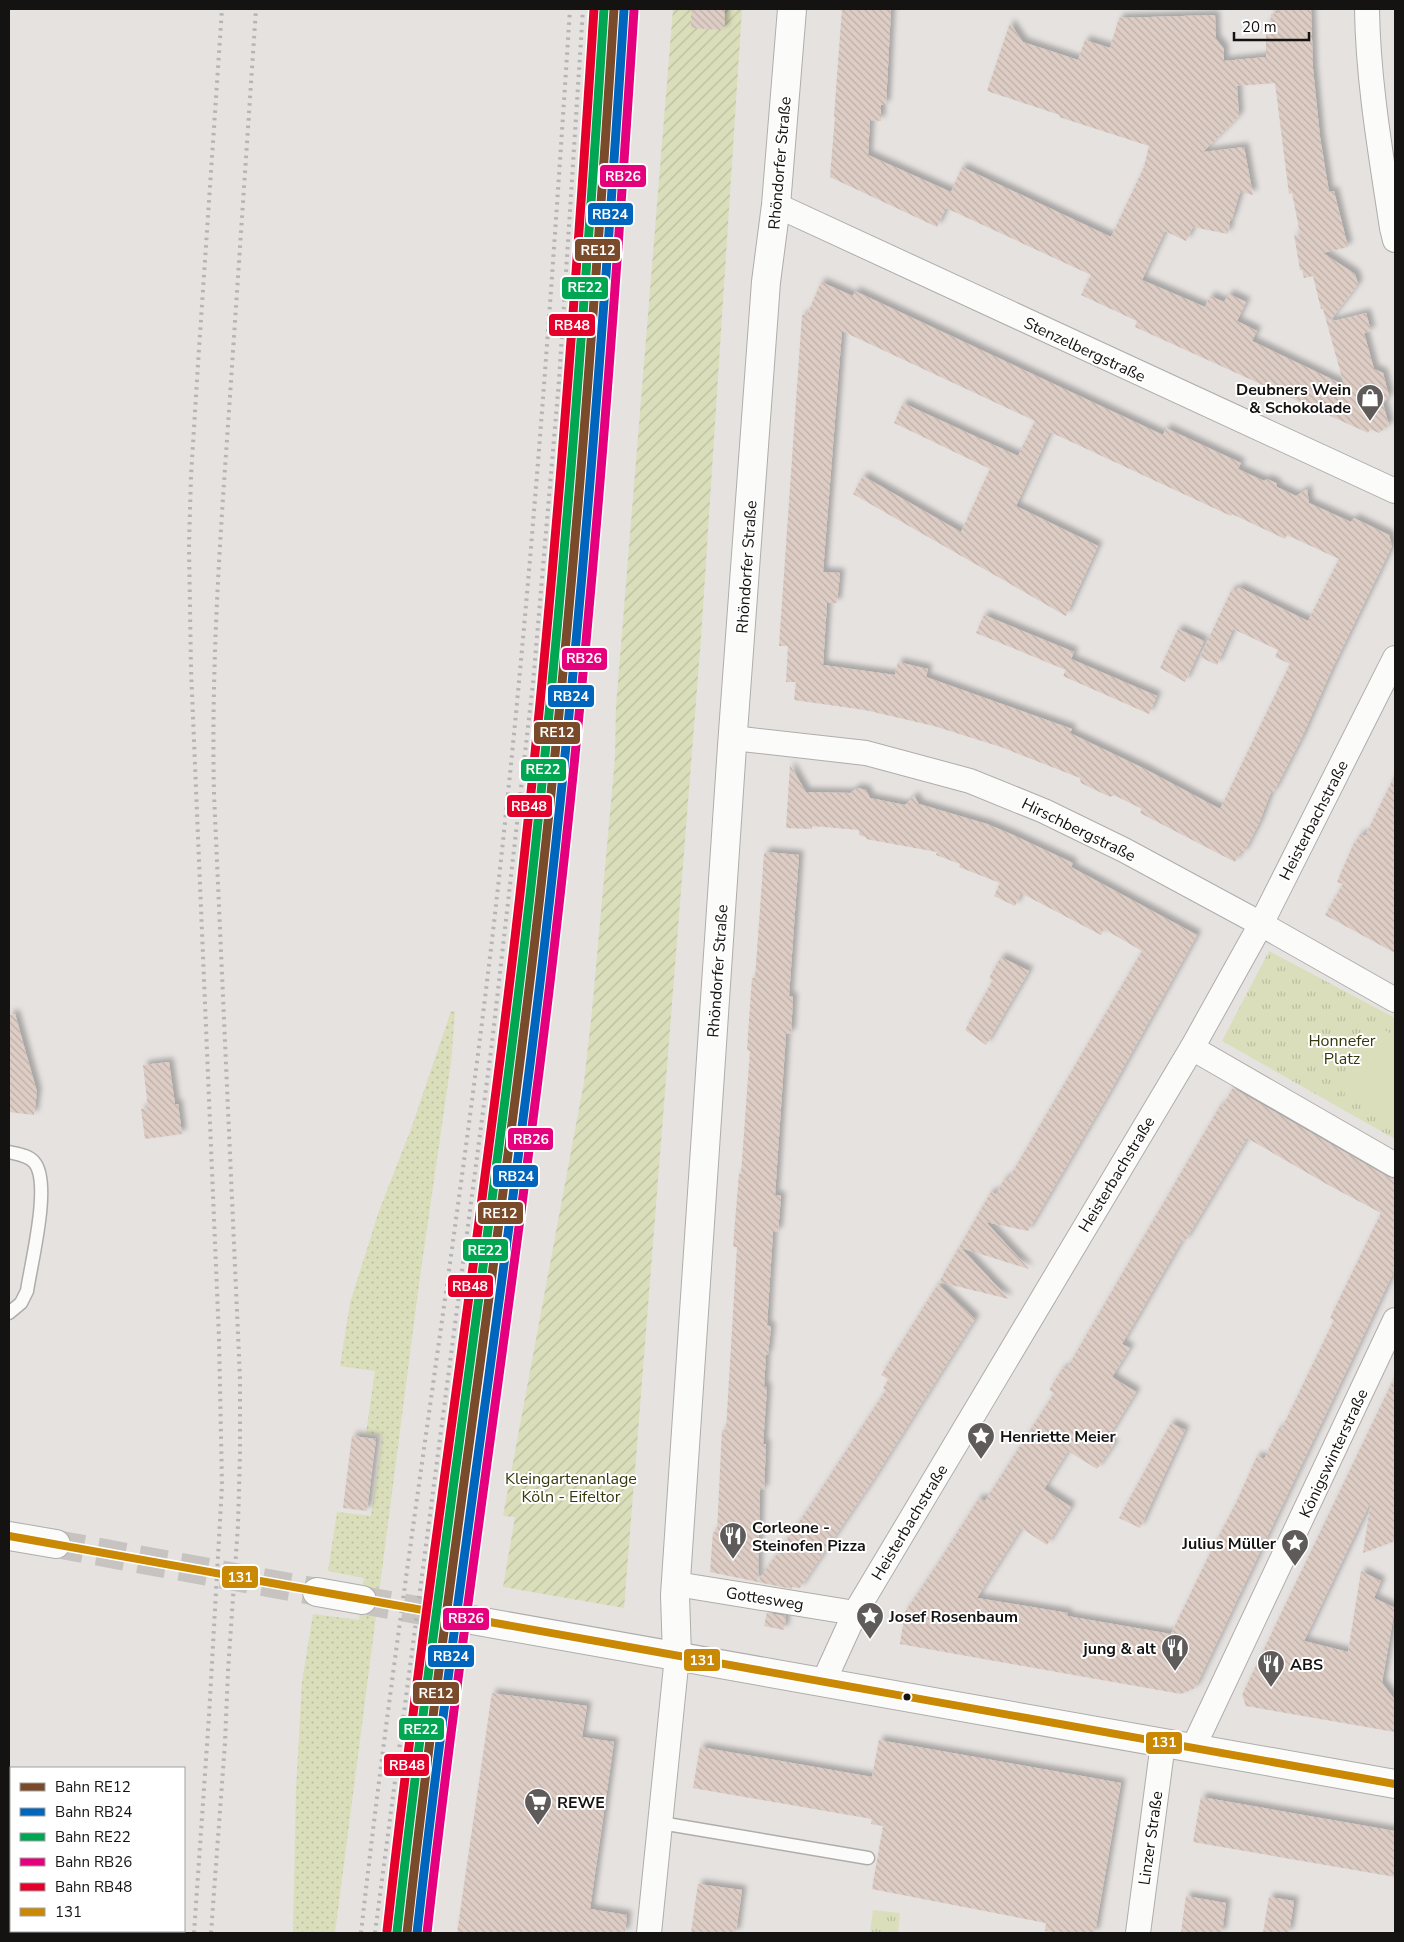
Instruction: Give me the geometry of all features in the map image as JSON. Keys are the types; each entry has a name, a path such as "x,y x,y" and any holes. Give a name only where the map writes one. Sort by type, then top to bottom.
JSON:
{"street":[{"name":"Rhöndorfer Straße","path":"649,1933 677,1656 674,1612 734,738 766,282 776,206 792,9"},
{"path":"1367,9 1367,50 1375,118 1395,240"},
{"name":"Stenzelbergstraße","path":"776,206 1395,491"},
{"name":"Heisterbachstraße","path":"823,1683 855,1613 1192,1048 1261,924 1395,658"},
{"name":"Hirschbergstraße","path":"734,738 866,754 970,780 1080,828 1261,924 1395,1000"},
{"path":"1192,1048 1395,1165"},
{"name":"Königswinterstraße","path":"1193,1748 1395,1320"},
{"path":"9,1536 56,1544"},
{"name":"Gottesweg","path":"676,1584 855,1613"},
{"path":"316,1592 362,1600"},
{"path":"461,1618 1395,1784"},
{"name":"Linzer Straße","path":"1138,1933 1163,1743"}],"lane":[{"path":"9,1152 24,1155 34,1162 40,1173 42,1194 27,1291 21,1303 9,1312"},
{"path":"661,1823 868,1858"}],"green space":[{"name":"Kleingartenanlage Köln - Eifeltor","path":"673,9 742,9 701,638 624,1608 503,1587 515,1517 503,1516 584,1082 615,758 616,706"},
{"name":"Honnefer Platz","path":"1269,951 1395,1018 1395,1139 1222,1041"},
{"path":"451,1011 455,1012 451,1062 419,1284 335,1933 293,1933 296,1790 302,1682 313,1614 359,1620 364,1578 328,1571 337,1512 371,1516 382,1436 366,1433 375,1371 340,1366 350,1303 379,1211 411,1129"},
{"path":"1381,1028 1395,1036 1395,1123 1344,1095"},
{"path":"873,1910 900,1913 898,1933 870,1933"}],"building":[{"path":"691,9 725,9 724,30 691,28"},
{"path":"842,9 891,9 886,105 881,105 881,121 870,120 868,155 951,192 962,167 1111,237 1144,167 1149,146 987,91 1010,23 1023,42 1078,60 1085,40 1110,48 1119,18 1215,15 1216,39 1224,49 1224,61 1266,57 1266,26 1271,20 1271,14 1278,13 1278,9 1311,9 1313,69 1320,137 1329,192 1334,191 1348,247 1323,253 1355,274 1358,284 1329,322 1366,313 1371,331 1364,333 1374,369 1383,373 1389,396 1383,404 1389,425 1379,433 1370,429 1368,433 1135,327 1137,321 1081,295 1091,275 946,208 937,227 830,177","holes":["1275,83 1289,194 1292,193 1301,239 1294,234 1300,270 1302,270 1304,278 1313,276 1344,385 1252,341 1257,331 1237,321 1246,302 1229,294 1224,302 1210,296 1205,307 1142,280 1165,231 1186,241 1193,227 1228,234 1230,221 1240,192 1253,195 1244,147 1203,152 1239,116 1237,86"]},
{"path":"821,282 853,296 855,291 1163,435 1166,428 1241,463 1238,469 1264,481 1267,479 1276,483 1277,487 1296,496 1307,489 1309,503 1351,522 1354,518 1389,535 1392,546 1332,669 1302,737 1273,793 1271,792 1259,823 1243,854 1240,852 1235,862 1140,813 1142,809 1114,795 1110,797 1081,783 1080,778 1001,747 934,726 865,710 794,700 796,682 786,682 788,646 779,646 802,315 807,315","holes":["842,331 1035,421 1018,456 903,403 894,423 990,469 961,532 863,476 853,494 1066,616 1098,546 1016,506 1050,432 1231,516 1232,514 1285,539 1287,535 1339,559 1308,621 1239,587 1236,591 1232,589 1200,657 1217,665 1233,629 1278,650 1275,657 1290,664 1220,809 1145,769 1070,733 1072,729 926,677 928,669 898,662 895,675 823,665 827,603 837,603 840,573 823,572"]},
{"path":"984,615 1074,652 1071,659 1157,696 1149,714 1063,676 1066,670 976,633"},
{"path":"1178,629 1204,641 1185,682 1160,668"},
{"path":"790,765 806,792 850,793 857,788 866,790 870,798 905,805 914,796 919,804 987,824 1011,834 1073,863 1071,867 1197,935 1111,1090 1028,1231 986,1222 1029,1269 961,1248 1009,1299 939,1282 991,1192 996,1194 1005,1178 1008,1180 1142,951 1104,929 1101,935 1021,893 1015,906 994,896 1000,883 959,867 960,864 936,855 937,852 866,839 866,837 859,835 859,830 812,826 812,829 786,828"},
{"path":"1395,775 1395,953 1325,915 1343,884 1337,882 1354,843 1360,834 1365,836"},
{"path":"766,852 799,855 789,996 793,997 791,1034 786,1034 775,1195 781,1196 778,1232 773,1232 767,1325 771,1327 768,1354 766,1355 764,1386 767,1388 763,1444 766,1444 764,1490 760,1490 758,1581 886,1390 883,1388 889,1379 881,1375 938,1284 975,1319 875,1477 800,1588 792,1587 792,1589 710,1572 713,1532 717,1532 722,1430 726,1430 737,1247 733,1247 739,1174 741,1174 750,1051 747,1050 752,978 755,978 764,854"},
{"path":"1001,957 1029,971 986,1045 965,1030 993,980 989,978"},
{"path":"15,1014 37,1092 34,1115 9,1112 9,1015"},
{"path":"169,1062 175,1104 178,1104 182,1134 145,1139 141,1109 148,1108 143,1065"},
{"path":"1233,1088 1388,1177 1395,1179 1395,1269 1195,1688 1181,1694 900,1644 905,1612 979,1498 985,1501 1054,1393 1049,1390 1063,1368 1066,1370 1220,1106 1222,1107","holes":["1247,1138 1381,1213 1330,1318 1334,1320 1281,1430 1279,1428 1264,1459 1257,1456 1236,1503 1171,1634 1067,1616 1068,1613 977,1598 1021,1528 1047,1545 1071,1507 1044,1489 1068,1451 1097,1469 1114,1444 1107,1439 1136,1392 1112,1377 1130,1348 1122,1344 1182,1240 1185,1241"]},
{"path":"1395,1376 1395,1541 1363,1553 1371,1501 1304,1641 1348,1652 1361,1571 1381,1581 1374,1598 1395,1608 1382,1683 1395,1700 1395,1732 1246,1706 1242,1695"},
{"path":"1171,1423 1185,1430 1140,1528 1119,1518"},
{"path":"352,1436 376,1439 367,1511 343,1508"},
{"path":"767,1613 786,1616 784,1630 764,1626"},
{"name":"REWE","path":"492,1693 587,1706 582,1737 614,1742 590,1909 627,1915 625,1933 457,1933"},
{"path":"879,1740 1121,1783 1095,1933 1045,1931 1046,1923 872,1889 883,1826 871,1824 872,1819 693,1788 700,1747 872,1777"},
{"path":"1201,1797 1395,1831 1395,1877 1193,1842"},
{"path":"698,1884 742,1890 736,1933 691,1933"},
{"path":"1186,1896 1226,1903 1222,1933 1181,1933"},
{"path":"1269,1897 1294,1901 1289,1933 1263,1933"}],"tunnel":[{"path":"56,1544 317,1592"},
{"path":"362,1600 461,1618"}],"railway":[{"path":"194,1933 222,1485 219,1338 191,669 189,545 191,476 222,9"},
{"path":"211,1933 225,1743 238,1525 240,1452 240,1379 214,794 215,650 256,9"},
{"path":"361,1933 392,1684 477,1064 505,824 537,474 570,9"},
{"path":"375,1933 492,1043 533,683 559,381 583,9"}],"rail line":[{"name":"RB48","path":"387,1931 417,1682 500,1062 528,822 551,590 594,9"},
{"name":"RE22","path":"397,1932 427,1683 510,1063 538,823 561,591 604,9"},
{"name":"RE12","path":"407,1933 437,1684 520,1063 548,823 571,591 614,9"},
{"name":"RB24","path":"417,1933 447,1684 530,1064 558,824 581,592 624,10"},
{"name":"RB26","path":"427,1933 457,1685 540,1064 568,824 591,592 634,10"}],"transit line":[{"name":"131","path":"9,1536 1395,1784"}],"place":[{"name":"Deubners Wein & Schokolade","path":"1370,422"},
{"name":"Henriette Meier","path":"981,1460"},
{"name":"Corleone - Steinofen Pizza","path":"733,1560"},
{"name":"Julius Müller","path":"1295,1567"},
{"name":"Josef Rosenbaum","path":"870,1640"},
{"name":"jung & alt","path":"1175,1672"},
{"name":"ABS","path":"1271,1688"},
{"name":"REWE","path":"538,1826"}]}
